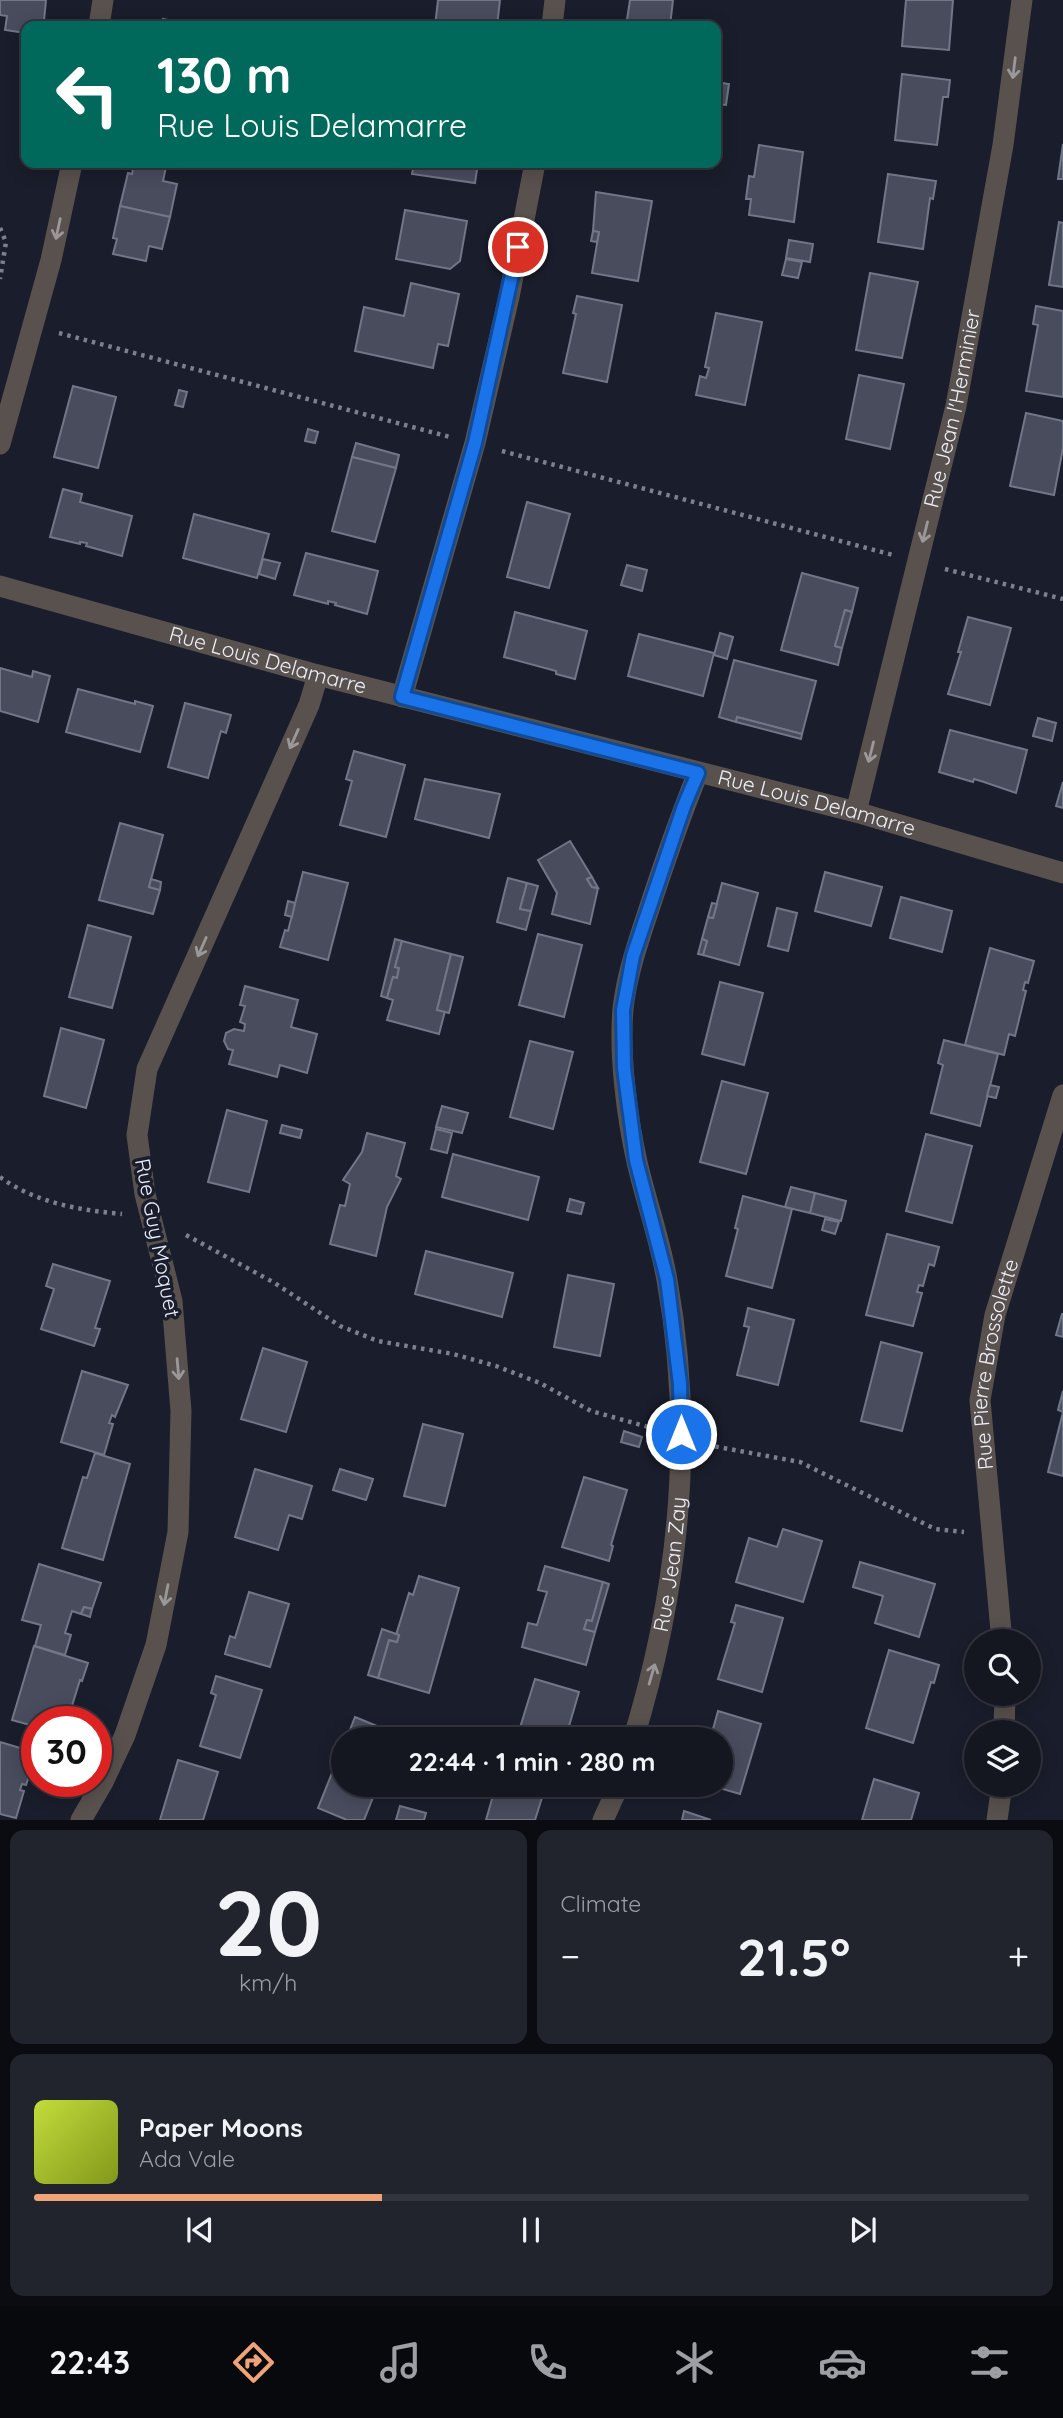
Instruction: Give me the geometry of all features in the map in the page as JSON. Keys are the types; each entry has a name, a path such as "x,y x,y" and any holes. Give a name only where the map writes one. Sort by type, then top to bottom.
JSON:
{"street":[{"path":"100,21 103,0"},
{"path":"553,21 555,0"},
{"name":"Rue Jean l'Herminier","path":"856,813 956,406 1003,145 1022,0"},
{"path":"0,444 51,260 71,168"},
{"path":"402,697 475,443 509,297 534,168"},
{"name":"Rue Louis Delamarre","path":"0,586 318,675 856,813 1063,873"},
{"name":"Rue Guy Moquet","path":"81,1819 103,1782 125,1735 156,1645 178,1532 181,1411 172,1301 145,1195 137,1135 147,1069 309,705 318,675"},
{"name":"Rue Jean Zay","path":"637,1727 656,1661 673,1570 681,1486 681,1434 680,1384 667,1279 636,1160 625,1081 623,1010 633,956 684,806 698,773"},
{"name":"Rue Pierre Brossolette","path":"1001,1629 979,1400 995,1315 1063,1095"},
{"path":"603,1819 613,1797"},
{"path":"997,1819 1000,1797"}],"path":[{"path":"0,228 6,242 0,279"},
{"path":"33,327 1063,599"},
{"path":"0,1177 39,1198 64,1206 151,1216 274,1282 340,1326 378,1341 453,1354 496,1366 540,1383 591,1411 681,1434 715,1448 800,1462 935,1529 957,1533 992,1529"}],"building":[{"path":"0,0 46,0 44,21 21,21 21,32 5,30 7,16 0,15"},
{"path":"438,0 500,0 498,21 436,21"},
{"path":"630,0 673,0 671,21 627,21"},
{"path":"906,0 953,0 949,50 902,46"},
{"path":"902,74 950,80 948,97 943,97 937,145 895,140"},
{"path":"721,83 729,84 726,105 721,104"},
{"path":"1063,144 1063,179 1058,179"},
{"path":"759,145 803,152 794,222 749,215 751,199 746,199 749,176 754,177"},
{"path":"133,168 166,168 163,181 177,184 170,217 120,206 128,173 132,174"},
{"path":"413,168 477,168 475,183 412,174"},
{"path":"888,174 936,181 933,199 930,198 923,249 878,242"},
{"path":"596,192 652,201 638,281 592,273 599,232 593,231"},
{"path":"120,206 170,217 162,249 149,246 146,261 113,254 117,239 113,238"},
{"path":"405,210 467,221 460,261 450,269 396,259"},
{"path":"1059,222 1063,223 1063,287 1049,285"},
{"path":"593,231 599,232 597,242 591,241"},
{"path":"789,240 813,244 810,262 786,258"},
{"path":"786,259 802,262 798,278 782,275"},
{"path":"870,273 918,282 902,358 856,350"},
{"path":"411,283 459,294 448,346 438,344 433,368 355,351 364,307 404,316"},
{"path":"577,296 622,305 607,382 563,373 576,314 573,313"},
{"path":"1036,306 1063,311 1063,397 1026,391 1038,325 1033,324"},
{"path":"716,313 762,322 745,405 696,395 700,376 706,378 709,368 705,367"},
{"path":"859,375 904,384 890,449 846,439"},
{"path":"73,386 116,397 98,468 54,457"},
{"path":"179,390 187,392 183,407 175,405"},
{"path":"1026,413 1063,421 1063,448 1054,495 1010,486"},
{"path":"308,429 318,432 315,443 305,441"},
{"path":"356,443 399,455 396,468 352,457"},
{"path":"352,457 396,468 375,542 332,531"},
{"path":"63,489 82,494 80,502 132,516 122,556 86,546 87,543 80,544 50,537"},
{"path":"527,502 570,514 549,588 507,577"},
{"path":"194,514 269,534 257,578 183,558"},
{"path":"306,553 378,571 367,614 335,605 336,603 328,601 328,604 294,595"},
{"path":"263,559 280,563 275,579 259,574"},
{"path":"627,565 647,570 642,591 621,585"},
{"path":"802,573 858,588 852,612 845,610 835,646 842,648 838,665 781,650"},
{"path":"845,610 852,612 842,648 835,646"},
{"path":"515,612 587,631 575,679 504,657"},
{"path":"968,617 1011,628 990,705 948,694"},
{"path":"720,633 733,637 727,659 714,655"},
{"path":"639,634 714,653 703,696 628,676"},
{"path":"734,660 816,681 802,734 737,717 736,722 719,717"},
{"path":"0,668 32,677 33,671 50,676 38,722 0,711"},
{"path":"78,689 153,706 140,752 66,732"},
{"path":"185,703 231,715 226,733 221,731 208,778 168,767"},
{"path":"737,717 802,734 801,739 736,722"},
{"path":"1038,718 1056,723 1052,741 1033,736"},
{"path":"950,730 1027,750 1016,793 974,779 973,782 939,772"},
{"path":"354,751 405,765 386,837 340,825 352,781 346,779"},
{"path":"425,779 500,794 489,838 415,819"},
{"path":"1063,782 1063,808 1056,806"},
{"path":"120,823 163,835 149,887 160,890 153,914 99,900"},
{"path":"570,841 592,877 587,879 592,887 598,888 590,924 552,914 557,893 538,860"},
{"path":"303,872 348,883 328,960 280,947 285,930 288,931"},
{"path":"825,872 882,887 871,926 815,911"},
{"path":"592,877 598,888 592,887 587,879"},
{"path":"508,878 527,883 520,909 531,911 526,930 497,922"},
{"path":"151,879 161,882 160,890 149,887"},
{"path":"527,883 538,886 531,911 520,909"},
{"path":"722,883 758,893 739,965 703,955 707,941 702,939 708,917 713,918"},
{"path":"901,897 952,911 942,952 890,938"},
{"path":"288,901 295,903 292,917 285,915"},
{"path":"712,903 717,904 713,918 708,917"},
{"path":"777,908 797,913 788,951 768,946"},
{"path":"88,925 131,937 112,1008 69,997"},
{"path":"538,934 582,945 564,1017 519,1005"},
{"path":"395,939 402,941 395,967 399,968 397,978 393,977 387,998 381,996"},
{"path":"702,939 707,941 703,955 698,954"},
{"path":"402,941 451,954 437,1010 445,1011 439,1034 387,1020 393,1000 387,998 393,977 397,978 399,968 395,967"},
{"path":"990,948 1034,961 1028,983 1025,982 1023,990 1026,991 1015,1036 1009,1034 1004,1055 965,1045"},
{"path":"451,954 463,957 449,1013 437,1010"},
{"path":"720,982 763,993 744,1065 702,1054"},
{"path":"245,986 298,1000 291,1027 317,1034 307,1073 280,1065 277,1077 229,1064 233,1050 228,1049 224,1041 226,1033 234,1029 244,1031 245,1024 240,1022 245,1006 240,1005"},
{"path":"61,1028 104,1040 86,1108 44,1096"},
{"path":"944,1040 998,1054 980,1126 931,1113 943,1065 938,1063"},
{"path":"530,1041 573,1052 553,1129 510,1117"},
{"path":"722,1081 768,1093 746,1174 700,1162"},
{"path":"990,1085 999,1087 996,1098 987,1096"},
{"path":"442,1106 468,1113 462,1133 436,1127"},
{"path":"227,1110 267,1121 249,1192 208,1182"},
{"path":"282,1125 302,1130 300,1138 280,1133"},
{"path":"436,1129 452,1133 447,1153 431,1149"},
{"path":"367,1133 405,1143 396,1176 401,1179 387,1207 376,1256 330,1244 340,1205 345,1206 350,1184 343,1180 362,1152"},
{"path":"926,1134 972,1146 952,1223 906,1211"},
{"path":"453,1154 539,1177 528,1220 442,1197"},
{"path":"791,1187 815,1193 810,1213 785,1207"},
{"path":"815,1193 846,1201 841,1221 810,1213"},
{"path":"743,1196 792,1209 772,1288 726,1276"},
{"path":"570,1199 584,1203 581,1214 567,1211"},
{"path":"825,1219 839,1222 835,1234 822,1230"},
{"path":"887,1234 939,1247 934,1266 929,1264 923,1286 919,1285 917,1292 922,1293 913,1326 866,1315"},
{"path":"426,1251 513,1273 502,1317 415,1294"},
{"path":"53,1264 110,1281 95,1328 100,1329 94,1346 41,1329 54,1289 46,1286"},
{"path":"568,1275 614,1284 600,1356 554,1347"},
{"path":"748,1308 794,1320 778,1385 737,1375 749,1327 744,1326"},
{"path":"1063,1314 1063,1337 1056,1335"},
{"path":"881,1342 922,1353 902,1431 861,1421"},
{"path":"263,1348 307,1362 286,1432 241,1419"},
{"path":"82,1371 128,1385 115,1417 112,1415 109,1423 113,1424 104,1455 61,1442"},
{"path":"1063,1391 1063,1412 1058,1410"},
{"path":"1063,1412 1063,1476 1048,1472"},
{"path":"423,1424 463,1434 445,1506 404,1496"},
{"path":"624,1431 642,1437 639,1447 621,1442"},
{"path":"95,1453 130,1464 103,1560 62,1548 83,1477 87,1478"},
{"path":"255,1469 312,1486 302,1519 289,1515 278,1550 235,1537"},
{"path":"340,1469 373,1479 366,1500 333,1490"},
{"path":"584,1477 627,1490 609,1561 562,1547"},
{"path":"783,1529 822,1541 803,1602 736,1582 749,1538 777,1547"},
{"path":"860,1562 935,1584 919,1637 875,1623 883,1596 853,1587"},
{"path":"39,1564 101,1583 92,1609 84,1607 81,1614 72,1611 65,1633 71,1635 65,1655 35,1646 41,1625 22,1620"},
{"path":"545,1566 603,1582 592,1621 587,1620 584,1629 595,1632 586,1665 522,1647 528,1623 537,1625 547,1592 538,1590"},
{"path":"419,1576 459,1588 429,1693 378,1678 389,1640 397,1642 399,1635 396,1635 409,1593 413,1595"},
{"path":"603,1582 609,1584 595,1632 584,1629 587,1620 592,1621"},
{"path":"249,1592 289,1604 270,1667 225,1654 230,1636 235,1638"},
{"path":"736,1605 783,1618 762,1692 718,1679 735,1623 731,1622"},
{"path":"84,1607 92,1609 90,1617 81,1614"},
{"path":"382,1629 399,1635 397,1642 389,1640 378,1678 368,1675"},
{"path":"34,1646 88,1663 72,1706 21,1706 21,1723 12,1720"},
{"path":"889,1650 939,1665 934,1683 931,1682 913,1743 866,1728"},
{"path":"216,1676 262,1690 240,1758 200,1746 216,1695 211,1693"},
{"path":"535,1679 579,1692 569,1727 520,1727"},
{"path":"718,1711 761,1724 740,1794 733,1792 733,1727 714,1727"},
{"path":"355,1717 379,1727 351,1727"},
{"path":"0,1742 21,1748 22,1797 16,1818 0,1814"},
{"path":"178,1760 218,1772 203,1820 160,1820"},
{"path":"331,1776 331,1797 373,1797 364,1820 347,1820 318,1808"},
{"path":"874,1779 919,1793 911,1820 862,1820"},
{"path":"493,1797 542,1797 535,1820 486,1820"},
{"path":"400,1806 426,1813 424,1820 396,1820"},
{"path":"684,1811 711,1820 682,1820"}],"route":[{"path":"518,247 475,443 402,697 698,773 684,806 633,956 623,1010 624,1068 636,1160 667,1279 680,1384 681,1434"}]}
